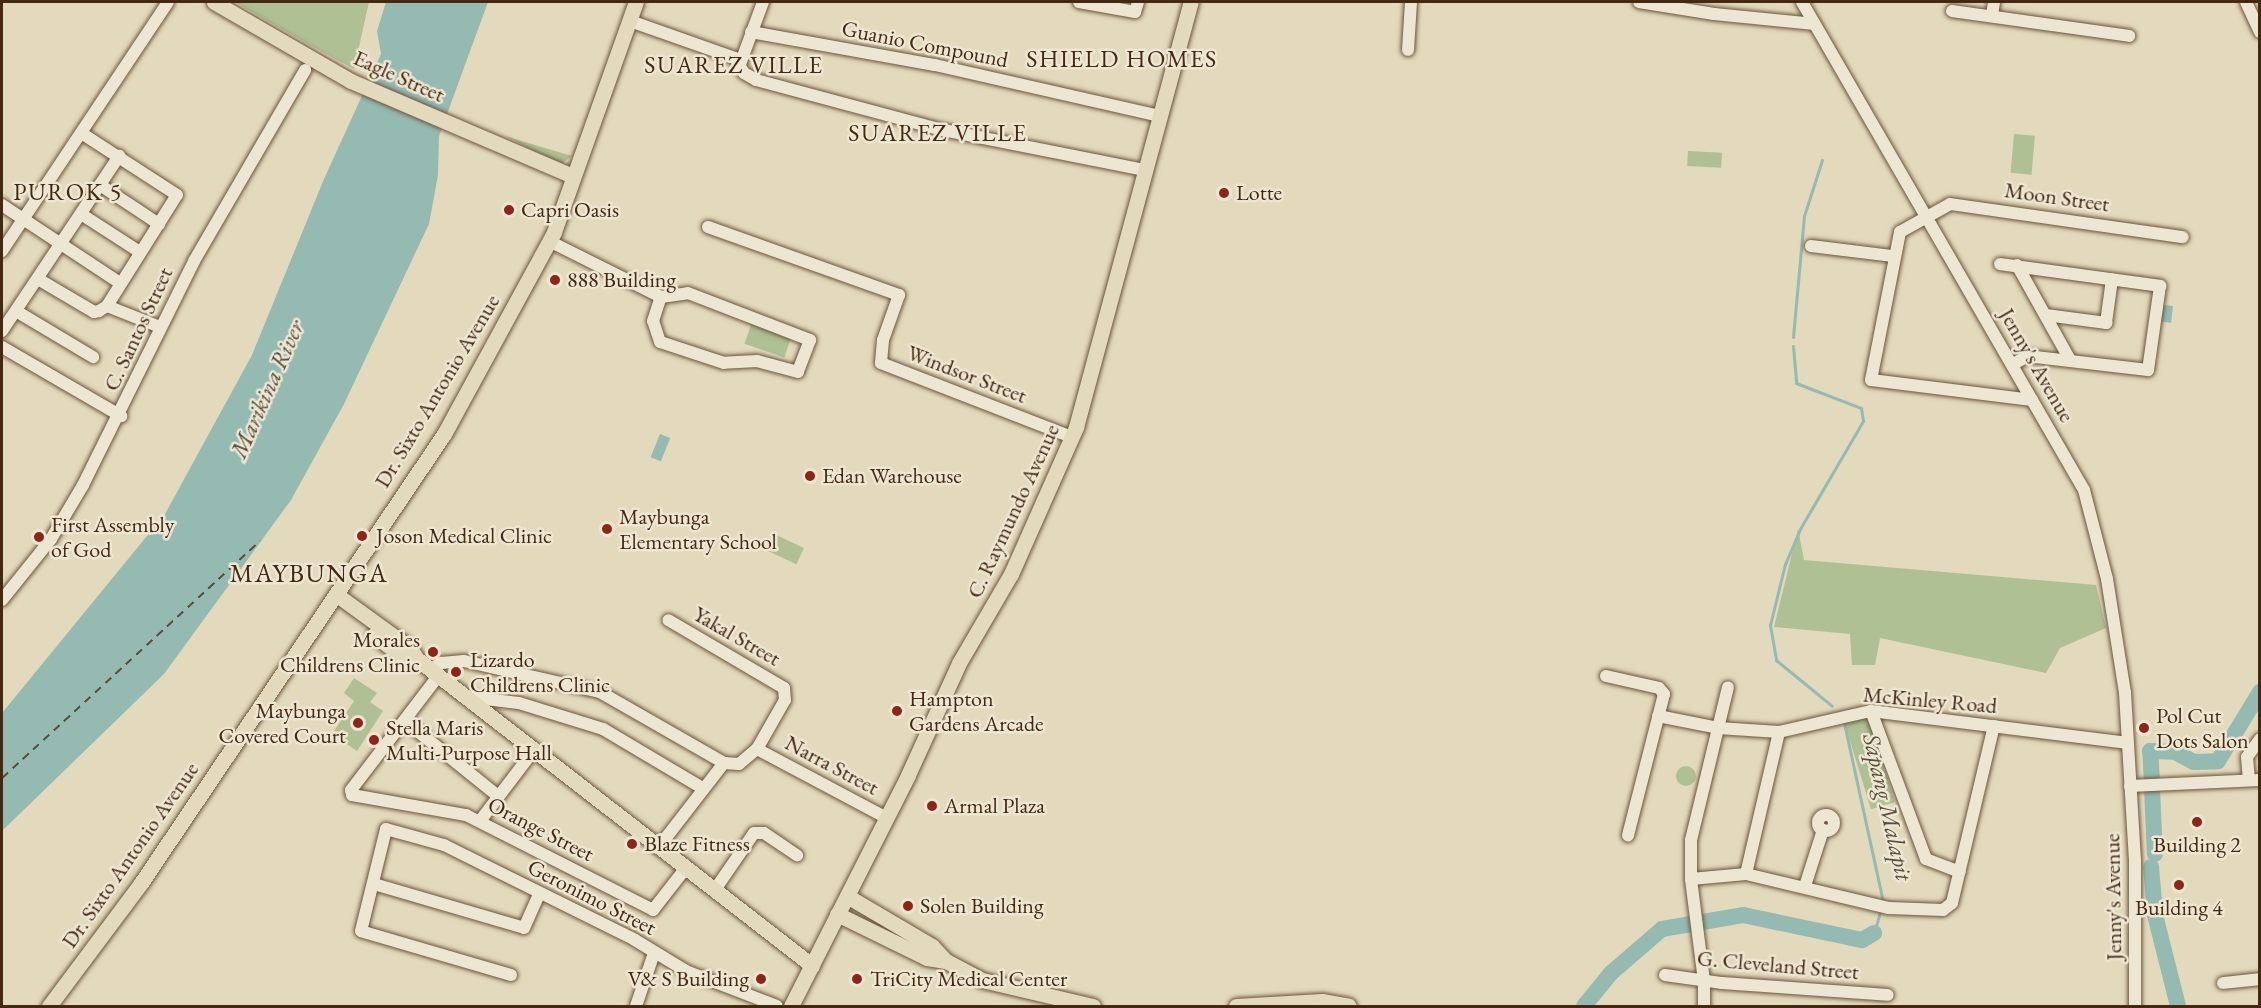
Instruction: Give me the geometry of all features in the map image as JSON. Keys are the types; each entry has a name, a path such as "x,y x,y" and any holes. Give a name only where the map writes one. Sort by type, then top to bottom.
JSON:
{"main road":[{"name":"Eagle Street","path":"214,2 351,81 573,176"},
{"name":"Dr. Sixto Antonio Avenue","path":"49,1006 141,883 444,434 549,242 573,176 589,153 636,2"},
{"name":"C. Raymundo Avenue","path":"791,1006 887,818 954,674 993,610 1032,531 1072,437 1191,2"},
{"path":"334,599 404,658 417,659 435,672 685,869 812,965"},
{"path":"847,896 932,946 946,961"},
{"path":"837,914 927,958 946,961 982,980 1093,1006"},
{"path":"1236,1006 1322,1001 1349,1006"}],"street":[{"path":"2,251 168,2"},
{"path":"739,67 764,2"},
{"path":"1079,2 1135,12 1138,2"},
{"path":"1408,50 1411,2"},
{"path":"1639,2 1714,14 1815,24"},
{"name":"Jenny's Avenue","path":"1802,2 1929,218 2084,490 2093,519 2125,693 2135,859 2135,1006"},
{"path":"1992,15 1994,2"},
{"path":"2246,2 2259,32"},
{"path":"1952,11 2128,36"},
{"path":"630,21 735,58 739,67 756,80 943,130 1145,170"},
{"name":"Guanio Compound","path":"751,32 935,65 1160,116"},
{"name":"C. Santos Street","path":"2,600 56,531 121,416 160,327 194,261 305,70"},
{"path":"38,279 94,312 107,306 177,195 81,133"},
{"path":"2,331 119,156"},
{"path":"100,185 159,224"},
{"name":"Moon Street","path":"2032,400 1875,381 1870,377 1893,256 1900,232 1929,218 1950,204 2182,237"},
{"path":"2,205 120,283"},
{"path":"81,214 140,252"},
{"name":"Windsor Street","path":"708,227 899,295 883,340 880,363 1072,437"},
{"path":"549,242 591,261 601,258 609,268 661,297 688,293 810,340 798,372 757,361 724,363 660,342 653,321 661,297"},
{"path":"1811,246 1893,256"},
{"path":"2000,264 2160,286 2148,370 2027,356 2012,365"},
{"path":"2017,265 2070,360"},
{"path":"2046,315 2106,323 2112,279"},
{"path":"107,306 160,327"},
{"path":"16,311 93,357"},
{"path":"2,347 121,416"},
{"name":"Yakal Street","path":"668,621 784,688 785,700 757,749"},
{"path":"498,796 405,722 441,663 464,661 600,692 727,764 739,764 757,749"},
{"path":"1606,676 1663,690 1628,835"},
{"path":"1704,1006 1704,981 1691,879 1694,822 1728,687"},
{"path":"468,697 519,703 603,729 704,789"},
{"path":"1871,711 1926,859 1960,872"},
{"name":"McKinley Road","path":"1658,716 1718,728 1779,732 1871,711 2128,743"},
{"name":"Orange Street","path":"405,722 351,790 352,795 421,806 480,822 653,910 685,869"},
{"path":"1691,879 1746,874 1805,886 1889,908 1935,911 1953,903 1994,726"},
{"path":"1746,874 1779,732"},
{"path":"2130,786 2254,780 2247,758 2259,739"},
{"name":"Narra Street","path":"757,749 887,818"},
{"path":"480,822 534,750"},
{"path":"658,848 704,789 727,764"},
{"name":"Geronimo Street","path":"374,884 386,829 444,845 686,970 777,1006"},
{"path":"1805,886 1823,830"},
{"path":"714,891 754,832 764,833 797,855"},
{"path":"511,975 361,931 374,884 524,928 539,894"},
{"path":"636,1006 654,953"},
{"name":"G. Cleveland Street","path":"1665,975 1704,981 1888,995"},
{"path":"2223,983 2259,979"}],"green space":[{"path":"235,2 369,2 354,69 308,44"},
{"path":"2014,134 2035,136 2032,175 2011,173"},
{"path":"505,136 572,156 561,164"},
{"path":"1688,151 1722,153 1721,168 1687,166"},
{"path":"752,322 792,336 784,357 745,344"},
{"path":"1798,529 1804,560 2096,585 2106,628 2060,648 2046,673 1880,638 1875,665 1852,665 1850,634 1774,627"},
{"path":"774,534 804,548 796,564 766,550"},
{"name":"Maybunga Covered Court","path":"354,678 377,693 370,702 383,711 357,751 332,734 354,701 344,693"},
{"path":"1868,714 1895,802 1871,809 1844,721"},
{"path":"1686,766 1693,769 1696,776 1693,783 1686,786 1679,783 1676,776 1679,769"}],"water":[{"name":"Marikina River","path":"386,2 488,2 439,136 438,175 429,224 344,404 291,500 164,674 2,831 2,713 165,514 252,355 324,179 381,54 377,31"},
{"path":"2163,305 2173,306 2171,323 2160,321"},
{"path":"660,434 670,438 661,461 651,457"}],"waterway":[{"path":"1793,337 1804,216 1822,160"},
{"name":"Sapang Malapit","path":"1793,346 1796,383 1861,408 1863,421 1800,529 1785,564 1770,625 1776,660 1832,706"},
{"path":"2152,784 2150,751 2175,752 2194,762 2218,761 2260,692"},
{"name":"Sapang Malapit","path":"1844,723 1883,902"},
{"path":"2152,789 2155,854"},
{"path":"2151,867 2154,903"},
{"name":"Sapang Malapit","path":"1874,933 1881,909"},
{"path":"2154,911 2178,1006"},
{"name":"Sapang Malapit","path":"1584,1006 1611,973 1662,929 1743,915 1862,940 1874,933"}],"ferry route":[{"path":"2,778 260,541"}],"place":[{"name":"Lotte","path":"1224,193"},
{"name":"Capri Oasis","path":"509,210"},
{"name":"888 Building","path":"555,280"},
{"name":"Edan Warehouse","path":"810,476"},
{"name":"Maybunga Elementary School","path":"607,529"},
{"name":"Joson Medical Clinic","path":"362,536"},
{"name":"First Assembly of God","path":"39,537"},
{"name":"Morales Childrens Clinic","path":"433,652"},
{"name":"Lizardo Childrens Clinic","path":"456,672"},
{"name":"Hampton Gardens Arcade","path":"897,711"},
{"name":"Maybunga Covered Court","path":"358,723"},
{"name":"Pol Cut Dots Salon","path":"2144,728"},
{"name":"Stella Maris Multi-Purpose Hall","path":"374,740"},
{"name":"Armal Plaza","path":"932,806"},
{"name":"Building 2","path":"2197,822"},
{"name":"Blaze Fitness","path":"632,844"},
{"name":"Building 4","path":"2179,885"},
{"name":"Solen Building","path":"908,906"},
{"name":"V& S Building","path":"761,979"},
{"name":"TriCity Medical Center","path":"857,979"}],"district":[{"name":"SHIELD HOMES","path":"1122,59"},
{"name":"SUAREZ VILLE","path":"734,65"},
{"name":"SUAREZ VILLE","path":"938,133"},
{"name":"PUROK 5","path":"68,192"},
{"name":"MAYBUNGA","path":"309,574"}]}
